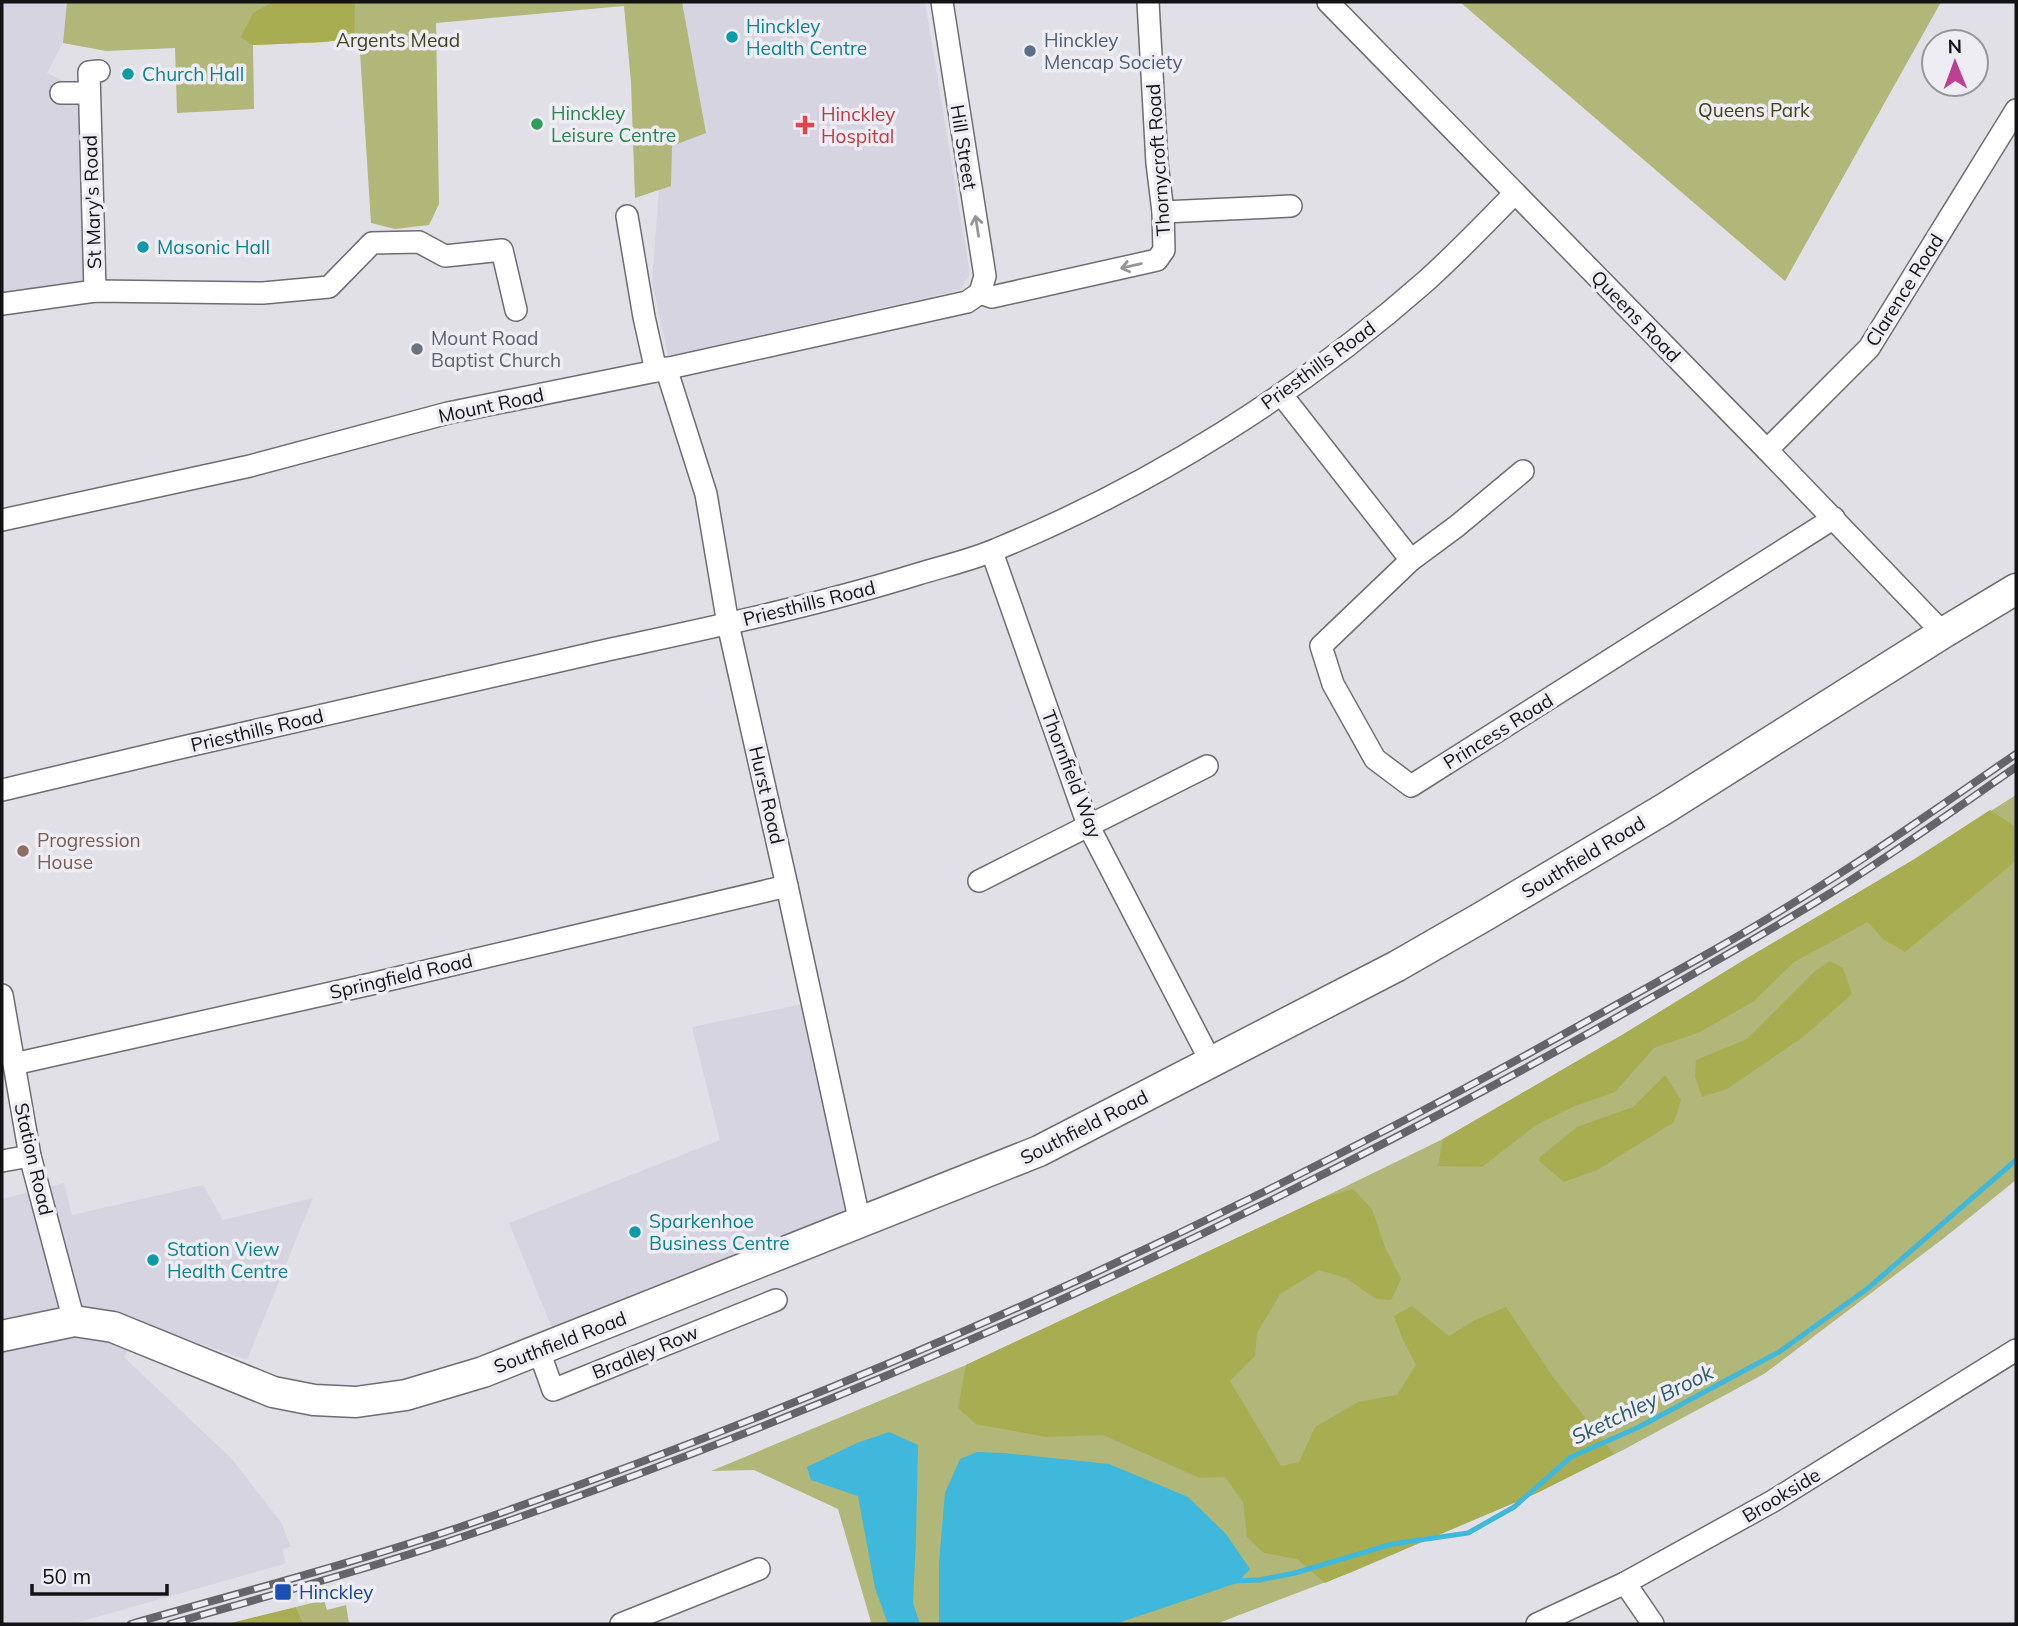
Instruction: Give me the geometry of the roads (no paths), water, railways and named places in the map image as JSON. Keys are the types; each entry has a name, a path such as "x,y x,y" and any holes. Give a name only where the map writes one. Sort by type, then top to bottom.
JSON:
{"main road":[{"name":"Southfield Road","path":"2,1335 74,1321 113,1327 273,1392 328,1401 356,1402 415,1393 483,1372 1039,1151 1397,966 1484,916 1664,809 2016,589"}],"street":[{"name":"Hill Street","path":"942,2 985,276 980,293"},
{"name":"Thornycroft Road","path":"980,293 992,297 1157,260 1164,250 1148,2"},
{"name":"Queens Road","path":"1328,2 1943,633"},
{"name":"St Mary's Road","path":"2,304 95,291 89,72 99,71"},
{"path":"61,93 89,93"},
{"name":"Clarence Road","path":"1767,450 1868,348 2016,110"},
{"name":"Priesthills Road","path":"2,790 351,708 728,624 868,590 992,552 1124,490 1205,444 1281,394 1396,307 1515,193"},
{"path":"1163,212 1291,206"},
{"name":"Hurst Road","path":"626,216 644,317 706,494 728,624 860,1223"},
{"path":"95,291 263,293 329,287 372,243 419,242 445,256 502,250 516,310"},
{"name":"Mount Road","path":"2,520 250,466 448,413 661,370 967,302 980,293"},
{"path":"1281,394 1411,560"},
{"name":"Princess Road","path":"1523,471 1411,560 1321,646 1333,684 1375,759 1411,786 1833,519"},
{"name":"Thornfield Way","path":"992,552 1088,825 1211,1062"},
{"path":"979,881 1207,766"},
{"name":"Springfield Road","path":"13,1064 787,886"},
{"name":"Station Road","path":"2,995 30,1156 74,1321"},
{"path":"2,1161 30,1156"},
{"name":"Bradley Row","path":"539,1351 553,1390 776,1300"},
{"name":"Brookside","path":"1537,1624 1625,1583 1773,1501 2016,1350"},
{"path":"621,1624 759,1569"},
{"path":"1625,1583 1653,1624"}],"water":[{"path":"889,1432 918,1445 913,1603 920,1624 888,1624 875,1588 858,1496 811,1480 807,1467 857,1443"},
{"path":"977,1452 1109,1464 1188,1497 1226,1534 1250,1569 1237,1583 1115,1624 939,1624 939,1563 945,1493 960,1459"}],"waterway":[{"name":"Sketchley Brook","path":"1234,1581 1259,1580 1295,1573 1392,1544 1468,1533 1514,1507 1571,1457 1639,1427 1779,1352 1867,1289 2016,1160"}],"railway":[{"path":"131,1624 339,1565 463,1526 751,1420 1033,1301 1310,1169 1446,1098 1704,956 1873,852 2016,754"},
{"path":"170,1624 428,1548 611,1484 900,1370 1184,1243 1461,1103 1714,962 1853,879 2016,767"}],"place":[{"name":"Hinckley Health Centre","path":"732,37"},
{"name":"Hinckley Mencap Society","path":"1030,51"},
{"name":"Church Hall","path":"128,74"},
{"name":"Hinckley Leisure Centre","path":"537,124"},
{"name":"Hinckley Hospital","path":"805,125"},
{"name":"Masonic Hall","path":"143,247"},
{"name":"Mount Road Baptist Church","path":"417,349"},
{"name":"Progression House","path":"23,851"},
{"name":"Sparkenhoe Business Centre","path":"635,1232"},
{"name":"Station View Health Centre","path":"153,1260"},
{"name":"Hinckley","path":"283,1592"}],"park label":[{"name":"Argents Mead","path":"398,40"},
{"name":"Queens Park","path":"1754,110"}]}
